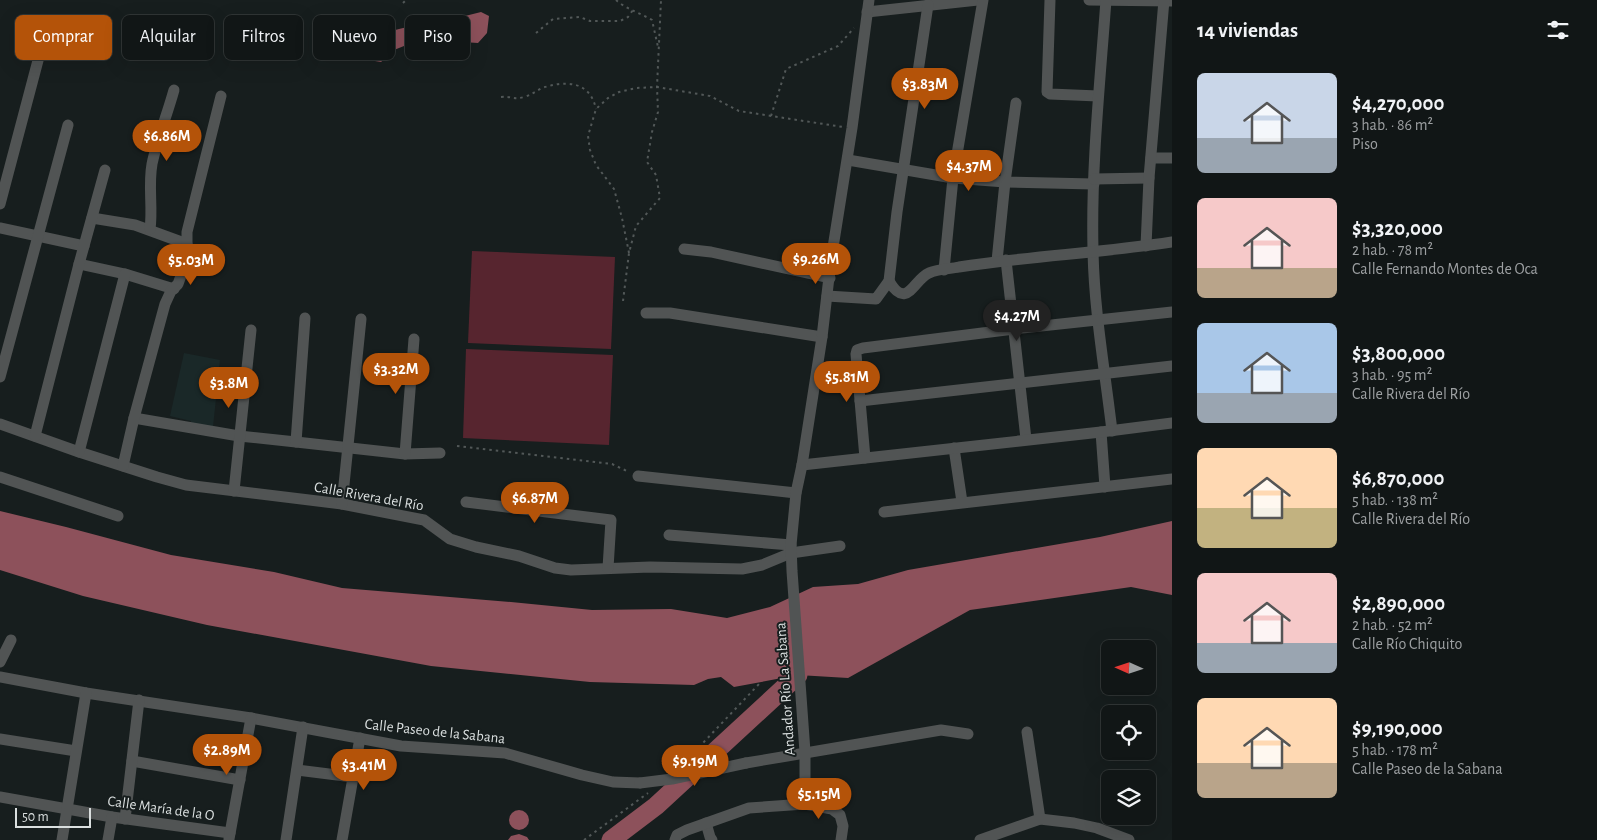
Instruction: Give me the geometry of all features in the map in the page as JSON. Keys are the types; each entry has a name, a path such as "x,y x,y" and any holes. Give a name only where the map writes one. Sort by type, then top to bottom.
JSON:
{"street":[{"path":"868,6 928,5 978,0"},
{"path":"944,270 953,178 983,0"},
{"path":"1050,0 1047,92 1050,94 1098,96"},
{"path":"1089,0 1167,0 1149,178 1146,246"},
{"path":"1105,487 1107,432 1105,374 1093,251 1098,96 1106,0"},
{"path":"827,296 876,299 889,281 903,170 928,5"},
{"name":"Andador Río La Sabana","path":"805,804 805,752 791,549 796,493 822,337 868,6"},
{"path":"0,204 38,60"},
{"path":"150,229 152,164 174,90"},
{"path":"123,466 165,304 171,291 178,284 187,259 187,232 221,96"},
{"path":"1016,103 1005,182 1002,261 1014,329 1026,439"},
{"path":"0,377 68,124"},
{"path":"1151,158 1172,158"},
{"path":"848,160 953,178 1005,182 1094,182 1149,178"},
{"path":"35,436 105,170"},
{"path":"92,218 150,229 187,244"},
{"path":"0,228 84,246"},
{"path":"889,281 896,292 901,294 910,291 929,272 1002,261 1172,242"},
{"path":"684,249 711,252 830,278"},
{"path":"79,264 124,274 174,289"},
{"path":"79,452 124,274"},
{"path":"865,458 856,354 858,350 1014,329 1172,312"},
{"path":"646,313 670,313 822,337"},
{"path":"296,442 305,318"},
{"path":"342,504 361,319"},
{"path":"234,491 251,330"},
{"path":"405,454 414,339"},
{"path":"860,401 1172,366"},
{"path":"134,418 239,436 405,454 440,453"},
{"path":"802,465 1026,439 1107,432 1172,423"},
{"name":"Calle Rivera del Río","path":"2,429 35,436 79,452 186,485 342,504 424,520 450,539 476,547 519,556 555,568 570,570 650,567 742,569 762,565 791,549"},
{"path":"954,448 962,502"},
{"path":"638,476 796,493"},
{"path":"0,477 118,516"},
{"path":"884,512 1172,479"},
{"path":"466,502 607,518 611,520 608,568"},
{"path":"669,535 791,549 840,546"},
{"path":"0,662 11,640"},
{"name":"Calle Paseo de la Sabana","path":"0,677 86,693 252,718 401,746 505,753 614,782 640,783 672,779 805,752 941,730 968,734"},
{"path":"62,840 86,693"},
{"path":"125,818 139,700"},
{"path":"229,836 252,718"},
{"path":"286,840 302,727"},
{"path":"1027,732 1040,819"},
{"path":"342,840 360,738"},
{"path":"0,739 76,750"},
{"path":"132,761 240,780"},
{"path":"297,770 353,777"},
{"name":"Calle María de la O","path":"0,797 229,836"},
{"path":"676,838 706,823 749,808 805,804 832,808 840,815 843,826 841,840"},
{"path":"108,840 112,817"},
{"path":"980,840 1040,819 1074,822 1129,840"},
{"path":"706,823 712,840"}],"path":[{"path":"403,3 406,0"},
{"path":"616,0 621,6 652,20 659,50"},
{"path":"623,301 629,253 636,226 660,198 656,175 647,162 652,132 658,112 657,86 661,0"},
{"path":"536,34 553,19 580,17 590,21 620,21 628,17 633,10"},
{"path":"771,116 786,69 838,46 856,26"},
{"path":"501,97 514,100 544,88 572,84 588,91 594,100 596,109 588,136 590,150 596,165 614,189 629,253"},
{"path":"596,109 608,98 619,92 657,86 710,96 739,111 852,128"},
{"path":"457,446 612,464 638,476"},
{"path":"680,767 760,683"},
{"path":"584,840 650,792"}],"shaded area":[{"path":"481,12 489,16 487,33 478,43 470,42 469,15"},
{"path":"405,27 405,47 395,50 395,30"},
{"path":"472,251 615,257 611,349 468,343"},
{"path":"466,349 613,355 609,445 463,438"},
{"path":"184,353 220,360 213,427 191,425 191,421 170,416"},
{"path":"0,511 171,555 274,572 342,588 592,610 671,609 727,618 770,607 813,587 858,584 908,570 1100,537 1172,521 1172,595 1131,587 970,610 848,678 798,675 734,687 721,677 708,679 694,685 590,682 431,666 207,625 83,596 0,570"},
{"path":"519,810 526,813 529,820 526,827 519,830 512,827 509,820 512,813"},
{"path":"519,834 527,837 529,840 508,840 511,836"}],"waterway":[{"path":"611,840 656,806 798,675"}]}
